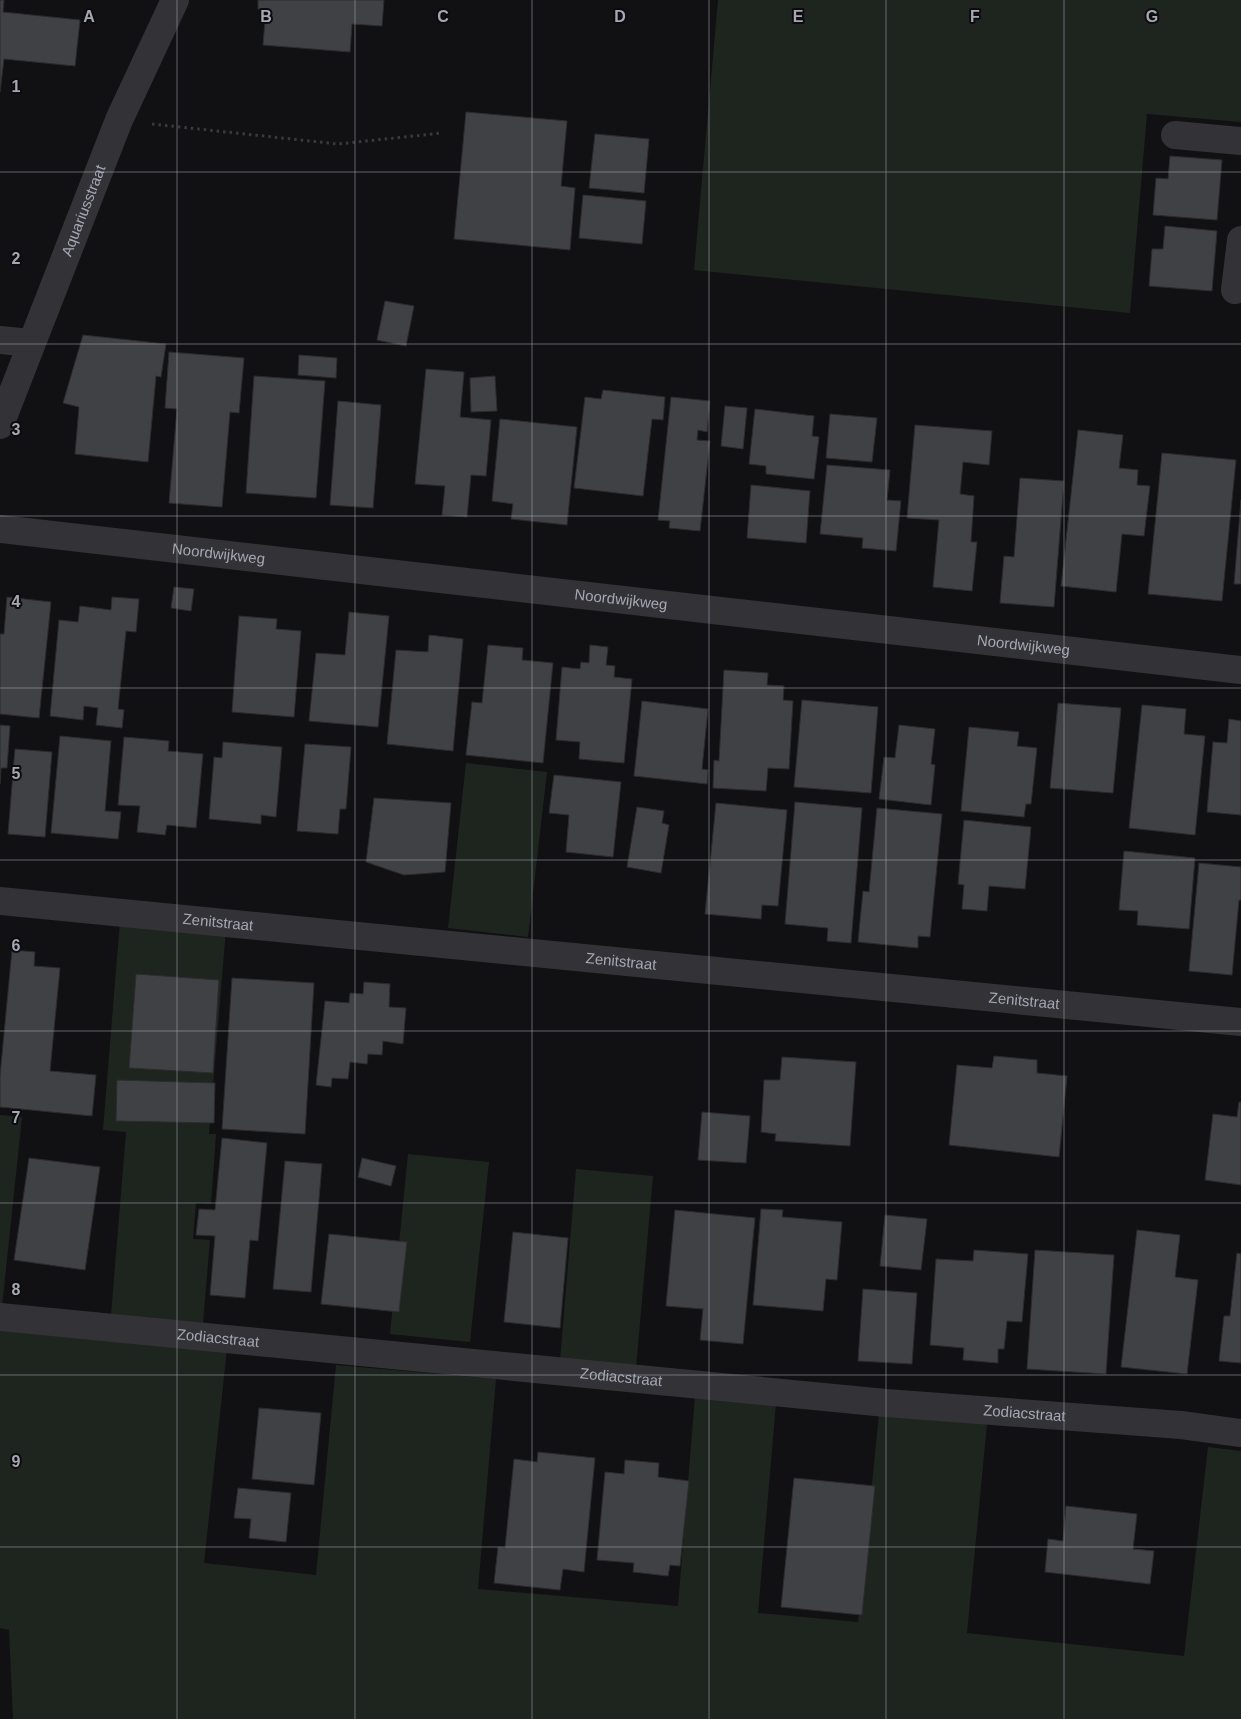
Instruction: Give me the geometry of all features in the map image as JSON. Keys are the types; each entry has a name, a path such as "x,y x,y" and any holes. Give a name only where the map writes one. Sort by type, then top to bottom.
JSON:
{"street":[{"name":"Aquariusstraat","path":"0,425 120,120 175,0"},
{"path":"1175,135 1241,141"},
{"path":"1235,290 1241,240"},
{"path":"0,340 31,343"},
{"name":"Noordwijkweg","path":"0,529 1241,670"},
{"name":"Zenitstraat","path":"0,900 1241,1022"},
{"name":"Zodiacstraat","path":"0,1317 877,1402 1181,1425 1241,1433"}],"path":[{"path":"120,120 338,144 442,133"}],"shaded area":[{"path":"718,0 1241,0 1241,122 1147,114 1130,313 694,270"},
{"path":"466,763 547,772 528,937 448,928"},
{"path":"120,921 226,929 209,1134 216,1134 211,1204 196,1203 193,1239 210,1240 203,1323 111,1315 126,1132 103,1130"},
{"path":"0,1115 22,1117 2,1307 0,1307"},
{"path":"408,1154 489,1162 470,1342 390,1334"},
{"path":"576,1169 653,1176 636,1368 560,1361"},
{"path":"0,1328 227,1349 204,1563 316,1575 336,1365 496,1379 478,1589 678,1606 695,1396 776,1403 758,1613 858,1622 879,1414 987,1424 967,1633 1184,1656 1208,1447 1241,1451 1241,1719 13,1719 9,1630 0,1628"}],"building":[{"path":"0,0 4,0 3,12 80,20 75,66 4,59 0,92"},
{"path":"258,0 384,0 382,26 352,24 350,52 263,45 266,9 258,9"},
{"path":"466,112 567,121 561,186 575,188 570,250 454,239"},
{"path":"595,134 649,139 644,193 589,188"},
{"path":"1170,156 1222,160 1217,220 1153,215 1156,178 1168,179"},
{"path":"583,195 646,201 642,244 579,238"},
{"path":"1165,226 1217,231 1212,291 1149,286 1152,249 1163,249"},
{"path":"385,301 414,306 406,346 377,340"},
{"path":"83,335 166,344 161,377 156,376 148,462 75,454 79,407 63,403"},
{"path":"169,352 244,358 239,413 230,412 222,507 169,503 177,409 165,408"},
{"path":"299,355 337,358 336,378 298,375"},
{"path":"426,369 464,372 460,417 491,420 486,476 471,475 467,517 442,515 445,486 415,484"},
{"path":"254,376 325,381 316,498 246,493"},
{"path":"495,376 497,411 471,412 470,378"},
{"path":"603,390 665,397 663,420 652,419 643,496 574,488 585,397 601,399"},
{"path":"671,397 710,401 707,432 698,430 697,440 710,441 700,531 669,528 670,521 658,520"},
{"path":"338,401 381,405 373,508 330,505"},
{"path":"725,406 747,408 743,449 721,446"},
{"path":"755,409 814,416 812,436 819,437 814,479 766,474 766,466 749,464"},
{"path":"830,414 877,418 872,462 826,458"},
{"path":"500,419 577,427 567,525 511,519 513,504 492,501"},
{"path":"915,425 992,431 989,465 963,462 960,494 974,496 971,542 977,542 972,591 933,587 939,520 907,518"},
{"path":"1078,430 1123,435 1119,468 1138,470 1137,485 1150,486 1144,536 1122,534 1116,592 1061,586"},
{"path":"1162,453 1236,460 1222,601 1148,594"},
{"path":"827,465 890,470 887,500 901,501 896,551 862,548 863,538 820,534"},
{"path":"1020,478 1064,481 1054,607 1000,603 1004,556 1014,557"},
{"path":"751,485 810,491 806,543 747,538"},
{"path":"1241,500 1241,584 1234,584"},
{"path":"174,587 194,589 191,611 171,608"},
{"path":"7,597 51,602 39,718 0,714 0,634 4,634"},
{"path":"112,597 139,599 136,632 126,631 118,709 124,710 122,728 96,725 98,708 84,706 83,720 50,716 59,620 78,622 80,606 111,610"},
{"path":"349,612 389,616 378,727 309,721 316,653 345,655"},
{"path":"239,616 277,619 276,629 301,631 294,717 232,712"},
{"path":"429,635 463,639 453,751 387,744 396,650 428,652"},
{"path":"488,645 523,648 522,660 553,663 543,763 466,755 472,702 482,703"},
{"path":"590,645 608,647 606,665 615,666 614,677 632,679 624,763 579,759 580,742 556,740 562,667 580,669 581,662 589,663"},
{"path":"724,670 768,673 767,685 784,686 783,700 793,701 789,769 768,768 766,791 713,788 714,760 719,761"},
{"path":"802,700 878,707 871,793 794,787"},
{"path":"642,701 708,709 702,769 708,770 707,784 634,776"},
{"path":"1058,703 1121,708 1113,793 1050,788"},
{"path":"1142,705 1186,709 1184,734 1205,736 1195,835 1129,828"},
{"path":"1229,719 1241,721 1241,815 1207,812 1213,742 1227,743"},
{"path":"0,725 10,726 7,768 1,768 0,784"},
{"path":"899,725 935,729 931,764 935,765 931,805 879,799 884,757 895,758"},
{"path":"969,727 1019,732 1017,746 1037,748 1031,804 1026,804 1024,817 961,811"},
{"path":"60,736 111,741 105,811 121,812 118,839 51,833"},
{"path":"124,737 169,741 168,751 203,754 196,828 167,825 165,835 137,832 140,806 118,805"},
{"path":"223,742 282,747 276,817 261,815 261,824 209,819 214,757 222,758"},
{"path":"305,744 351,747 346,809 340,809 338,834 297,831"},
{"path":"15,749 52,752 45,837 8,834"},
{"path":"554,775 621,782 613,857 566,852 569,815 549,813"},
{"path":"374,798 451,803 445,872 404,875 366,862"},
{"path":"795,802 862,808 851,943 827,941 828,928 785,924"},
{"path":"716,803 787,810 778,906 762,905 761,919 705,914"},
{"path":"637,807 664,811 662,823 669,825 661,873 627,867"},
{"path":"877,808 942,814 930,937 918,936 918,948 858,942 863,891 869,892"},
{"path":"964,820 1031,827 1025,889 989,886 987,911 962,909 964,885 958,884"},
{"path":"1124,851 1195,858 1189,929 1137,925 1138,911 1119,910"},
{"path":"1199,863 1241,867 1241,900 1239,900 1232,975 1189,971"},
{"path":"12,950 35,952 34,966 60,968 50,1071 96,1075 92,1116 0,1107 0,1076"},
{"path":"136,974 219,980 213,1073 129,1068"},
{"path":"232,978 314,983 305,1134 222,1129"},
{"path":"364,982 390,984 389,1007 406,1008 403,1044 383,1041 382,1055 368,1054 367,1064 350,1062 348,1079 332,1078 331,1087 316,1085 325,1001 349,1003 350,993 363,994"},
{"path":"994,1056 1037,1060 1037,1073 1067,1076 1059,1157 949,1145 957,1065 992,1068"},
{"path":"782,1057 856,1062 850,1146 775,1141 776,1134 761,1132 764,1080 780,1080"},
{"path":"117,1080 215,1083 214,1123 116,1121"},
{"path":"1239,1102 1241,1102 1241,1185 1205,1180 1213,1114 1237,1117"},
{"path":"702,1112 750,1116 746,1163 698,1160"},
{"path":"222,1138 267,1143 258,1241 250,1240 245,1298 210,1295 215,1236 196,1235 199,1209 215,1210"},
{"path":"29,1158 100,1167 85,1270 14,1260"},
{"path":"362,1158 396,1166 391,1186 358,1177"},
{"path":"285,1161 322,1164 311,1292 273,1289"},
{"path":"761,1209 783,1210 782,1217 842,1222 837,1280 826,1279 823,1311 753,1305"},
{"path":"675,1210 755,1218 743,1344 700,1340 703,1309 666,1306"},
{"path":"885,1215 927,1219 921,1270 880,1266"},
{"path":"1137,1230 1180,1235 1175,1277 1198,1280 1187,1374 1121,1367"},
{"path":"513,1232 568,1238 560,1328 504,1322"},
{"path":"329,1234 407,1242 399,1312 321,1304"},
{"path":"974,1250 1028,1254 1022,1322 1007,1321 1004,1349 998,1349 998,1363 963,1360 964,1348 930,1345 936,1259 973,1261"},
{"path":"1035,1250 1114,1255 1106,1374 1027,1369"},
{"path":"1237,1253 1241,1254 1241,1363 1219,1361 1224,1316 1230,1316"},
{"path":"863,1289 917,1293 912,1364 858,1361"},
{"path":"259,1408 321,1413 314,1485 252,1479"},
{"path":"538,1452 595,1458 584,1572 563,1569 560,1590 494,1583 498,1547 505,1548 514,1459 537,1462"},
{"path":"625,1460 659,1463 658,1477 689,1481 680,1566 670,1565 668,1576 633,1572 634,1563 597,1560 605,1472 624,1474"},
{"path":"794,1478 875,1486 862,1615 781,1607"},
{"path":"238,1488 291,1493 286,1542 249,1538 251,1519 234,1518"},
{"path":"1066,1506 1137,1514 1133,1549 1154,1551 1150,1584 1045,1572 1048,1539 1063,1541"}]}
